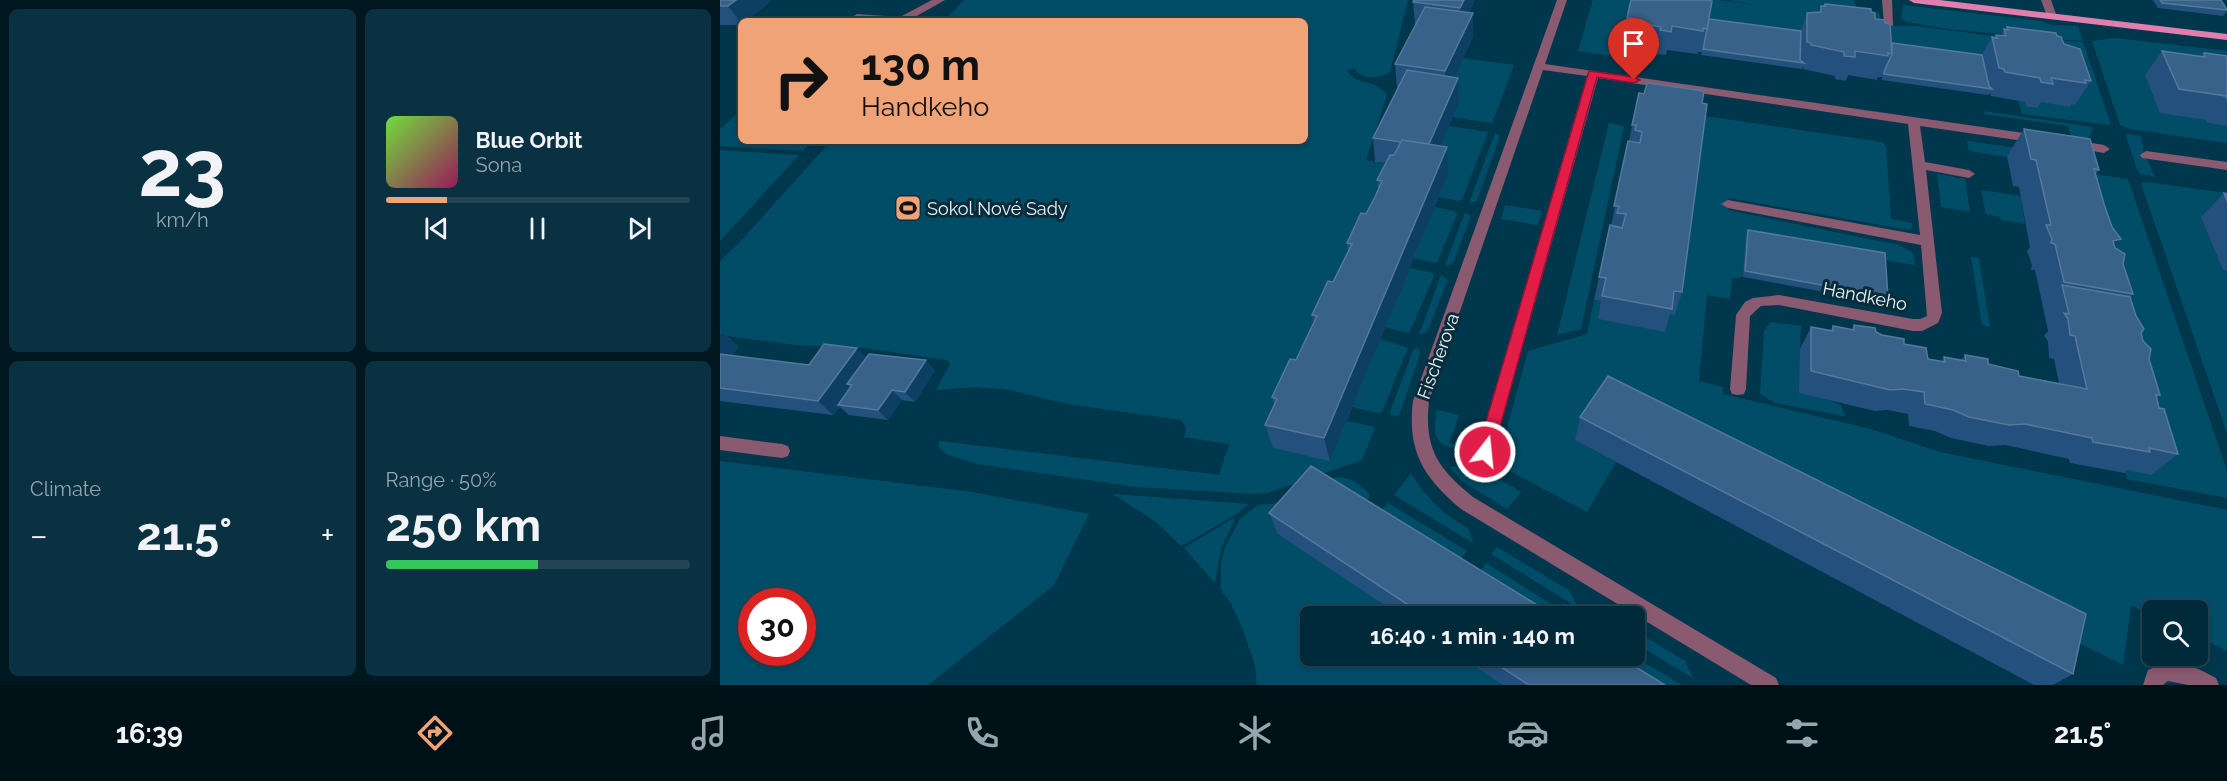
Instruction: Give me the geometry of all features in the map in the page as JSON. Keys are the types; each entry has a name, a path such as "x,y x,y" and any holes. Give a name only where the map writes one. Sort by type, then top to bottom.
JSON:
{"main road":[{"path":"1914,0 2227,38"}],"street":[{"path":"906,18 940,0"},
{"name":"Fischerova","path":"1562,0 1420,401 1417,423 1426,461 1438,478 1467,503 1769,685"},
{"path":"1887,0 1889,24"},
{"path":"2046,0 2052,16"},
{"path":"857,17 872,18"},
{"path":"1539,66 2104,149"},
{"path":"1485,452 1593,74"},
{"name":"Handkeho","path":"1738,389 1743,315 1755,302 1765,299 1779,300 1913,325 1922,325 1933,319 1935,313 1914,121"},
{"path":"2146,155 2227,166"},
{"path":"1919,165 1969,174"},
{"path":"1728,204 1927,241"},
{"path":"720,443 782,451"},
{"path":"2153,685 2155,677 2167,671 2188,675 2209,685"}],"shaded area":[{"path":"964,0 1408,0 1390,72 1371,77 1361,75 1354,68 1347,70 1355,79 1377,86 1387,95 1366,160 1404,167 1347,421 1375,427 1362,460 1268,493 1256,494 1136,487 978,464 946,454 939,447 939,441 1219,475 1229,444 1184,437 1186,427 1181,420 1068,404 1006,389 972,387 936,390 950,364 947,360 864,348 796,345 720,335 720,261 828,144 1308,144 1308,18 947,18"},
{"path":"1593,0 1719,0 1761,6 1727,0 1853,0 1857,7 1879,13 1881,21 1797,11 1882,26 1917,26 1985,35 2083,42 2111,125 2022,114 2018,101 2025,102 2026,106 2036,102 2074,104 1993,60 1813,36 1623,41 1642,47 1639,60 1578,51"},
{"path":"1903,5 2041,21 2052,25 2078,26 2083,41 1948,29 1907,22 1901,18"},
{"path":"2115,38 2227,51 2227,86 2206,120 2207,123 2227,126 2227,143 2130,129 2120,125 2092,41"},
{"path":"1463,58 1514,65 1492,123 1452,117 1446,95"},
{"path":"1984,111 2092,127 2092,132 2088,138 2071,137 2068,126 1984,114"},
{"path":"738,112 738,144 809,144 803,151 720,146 720,130"},
{"path":"1697,115 1882,142 1886,146 1891,219 1912,223 1912,228 1909,230 1729,198 1727,210 1899,245 1913,253 1915,265 1747,236 1743,277 1732,278 1730,299 1707,295 1699,381 1723,387 1723,394 1871,429 1940,452 2227,510 2227,651 2208,642 2208,600 2142,600 2142,611 2131,605 2123,665 2057,632 1576,440 1616,462 1587,512 1489,460 1491,453 1500,454 1528,351 1587,334 1594,300 1601,301"},
{"path":"1609,123 1624,126 1581,329 1557,335"},
{"path":"1449,126 1488,132 1462,200 1459,201 1438,197 1448,174 1429,171"},
{"path":"1495,133 1499,135 1499,139 1477,201 1469,203"},
{"path":"2128,134 2140,136 2144,149 2142,149 2155,177 2140,174 2137,170 2126,136"},
{"path":"1967,141 2032,150 2007,157 1969,151"},
{"path":"720,150 799,155 720,241"},
{"path":"2087,173 2128,179 2227,471 2227,498 2127,479 2124,469 2151,474"},
{"path":"1937,174 1965,179 1970,212 1941,207"},
{"path":"2146,182 2227,193 2223,270 2227,271 2227,433 2141,184"},
{"path":"1981,190 2021,196 2025,224 2001,220 2000,217 1986,214"},
{"path":"1505,205 1542,211 1538,225 1501,219"},
{"path":"1435,207 1454,211 1457,214 1437,263 1413,258"},
{"path":"1465,213 1470,215 1470,218 1454,261 1450,265 1445,265"},
{"path":"1971,257 1979,258 1990,327 1982,325"},
{"path":"1410,268 1432,273 1434,276 1409,333 1385,327"},
{"path":"1441,275 1448,280 1427,332 1419,335"},
{"path":"1771,322 1801,326 1800,349 1824,398 1841,405 1845,416 1776,403 1760,394 1764,331"},
{"path":"1380,339 1408,348 1382,412 1378,413 1352,407"},
{"path":"1414,348 1419,349 1420,354 1399,416 1391,415 1390,412"},
{"path":"1437,410 1459,415 1449,443 1471,448 1469,452 1444,445 1436,437"},
{"path":"720,461 972,492 1089,514 1054,585 928,685 720,685"},
{"path":"1460,465 1484,470 1521,492 1507,509 1462,481 1450,467"},
{"path":"1411,474 1436,505 1468,528 1473,543 1394,495"},
{"path":"1337,477 1347,478 1363,488 1370,495 1366,505 1398,606 1300,606 1300,666 1475,666 1504,685 1257,685 1255,665 1243,630 1232,605 1221,590 1221,563 1225,547 1240,519 1258,505 1272,504"},
{"path":"1113,494 1249,504 1235,515 1181,546 1155,521"},
{"path":"1388,503 1467,551 1451,571 1373,522"},
{"path":"1235,519 1221,549 1215,583 1184,548"},
{"path":"1497,547 1570,591 1577,606 1575,606 1491,554"},
{"path":"1486,563 1554,606 1506,606 1471,584"},
{"path":"1645,637 1685,661 1693,678 1645,649"},
{"path":"1645,663 1682,685 1630,685 1600,666 1645,666"}],"building":[{"path":"720,0 736,0 728,6 720,6"},
{"path":"1414,0 1464,0 1460,8 1413,2"},
{"path":"1631,0 1712,1 1707,29 1703,28 1703,31 1672,26 1671,32 1660,30 1661,27 1631,21 1631,18 1627,18"},
{"path":"2160,0 2221,0 2227,10 2162,3"},
{"path":"1825,4 1871,9 1871,12 1875,13 1875,19 1885,20 1885,23 1890,24 1892,54 1888,53 1888,56 1855,51 1855,57 1844,56 1844,52 1811,45 1807,42 1807,13 1821,12 1821,6"},
{"path":"1425,7 1473,13 1445,71 1395,64"},
{"path":"1709,19 1801,31 1800,60 1804,63 1703,49"},
{"path":"2007,27 2056,33 2064,44 2080,49 2091,81 2085,80 2086,83 2051,78 2053,84 2041,82 2040,78 2005,72 2004,69 1999,68 1992,37 2006,36 2004,29 2008,30"},
{"path":"1892,43 1982,55 1989,86 1992,89 1884,74 1892,54"},
{"path":"2162,51 2205,57 2204,53 2227,56 2227,99 2226,96 2179,89"},
{"path":"1407,70 1458,78 1429,144 1373,138"},
{"path":"1647,83 1704,91 1702,103 1707,104 1682,292 1674,291 1672,309 1602,296 1606,278 1599,277 1610,225 1622,228 1626,214 1617,213 1619,206 1614,206 1628,141 1640,143 1642,132 1635,130 1636,125 1632,125 1639,93 1644,94"},
{"path":"2024,129 2090,139 2099,170 2094,169 2104,204 2112,227 2121,239 2113,241 2115,248 2125,254 2123,264 2133,294 2064,282 2055,244 2051,243 2052,239 2046,225 2051,225 2036,160 2031,159"},
{"path":"1402,140 1447,147 1324,438 1265,425 1277,399 1272,397 1290,359 1296,360 1317,316 1312,315 1328,281 1333,282 1352,244 1347,243 1361,213 1366,214 1382,181 1377,180 1390,155 1394,155"},
{"path":"1748,230 1885,253 1888,297 1745,271"},
{"path":"2062,285 2130,297 2136,316 2144,329 2141,333 2143,341 2151,349 2149,359 2160,395 2156,395 2159,408 2164,409 2178,454 2149,448 2150,452 2093,442 2092,438 2025,424 2009,425 1969,417 1953,410 1925,404 1924,392 1890,390 1811,371 1811,327 1833,331 1833,326 1854,330 1854,325 1875,328 1876,332 1882,335 1904,339 1904,344 1926,348 1928,359 1945,362 1944,357 1966,361 1965,355 1988,359 1988,364 2018,371 2019,376 2087,389 2075,336 2070,335 2068,319 2064,313 2069,314"},
{"path":"824,344 857,348 818,401 720,388 720,354 809,365"},
{"path":"869,354 926,360 905,392 892,390 878,410 838,405 852,385 847,384"},
{"path":"1608,376 2086,614 2073,674 1580,417"},
{"path":"1311,466 1539,606 1410,606 1269,513"},
{"path":"1500,666 1634,666 1665,685 1529,685"}],"place":[{"name":"Sokol Nové Sady","path":"908,208"}],"route":[{"path":"1485,452 1593,74 1634,80"}]}
